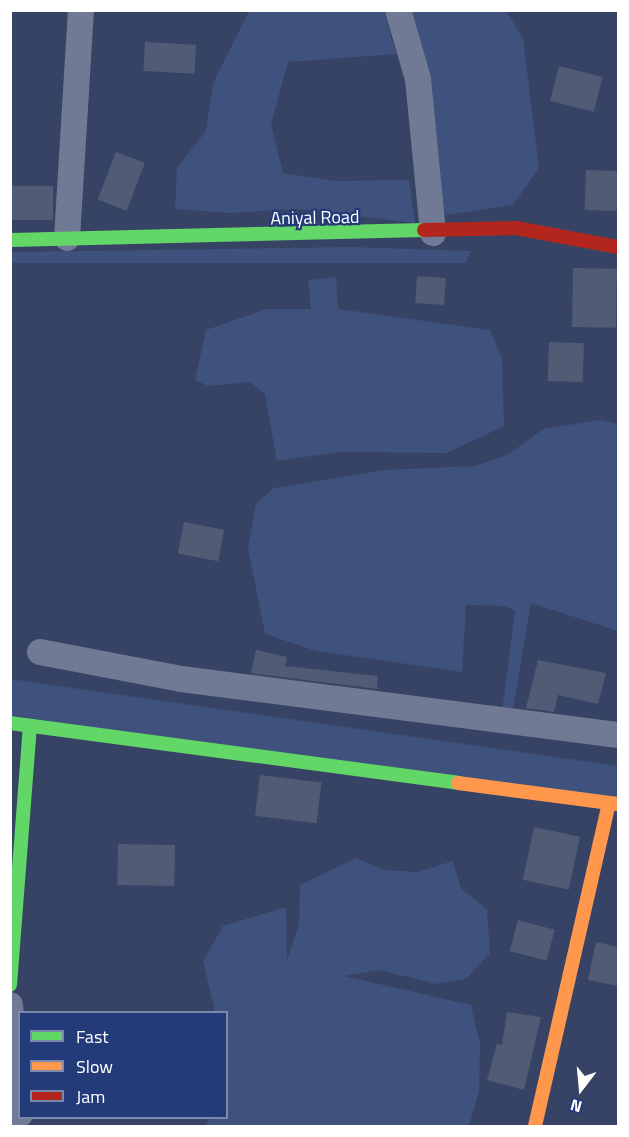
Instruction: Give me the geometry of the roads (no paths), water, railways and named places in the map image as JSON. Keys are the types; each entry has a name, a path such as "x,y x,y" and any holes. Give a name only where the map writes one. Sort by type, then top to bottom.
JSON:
{"street":[{"path":"67,238 81,10"},
{"path":"398,10 418,79 433,233"},
{"name":"Aniyal Road","path":"10,240 433,233 516,228 618,247"},
{"path":"39,652 181,679 618,735"},
{"path":"10,723 614,803 536,1126"},
{"path":"10,984 30,726"},
{"path":"10,1005 18,1095"}],"water":[{"path":"249,11 384,11 396,54 288,62 271,124 283,173 335,181 409,180 415,223 299,209 229,213 175,209 177,168 206,131 213,83"},
{"path":"410,11 506,11 523,38 539,168 513,205 445,215"},
{"path":"351,247 471,251 466,263 11,263 10,252"},
{"path":"336,277 338,309 490,330 502,359 504,426 447,453 339,452 277,461 265,394 250,382 208,386 195,380 206,330 267,309 311,309 308,280"},
{"path":"600,420 618,424 618,631 531,603 511,722 501,720 515,611 505,606 466,605 462,672 316,651 265,634 248,548 256,504 274,488 383,470 476,466 509,454 543,429"},
{"path":"10,679 618,766 618,812 11,715"},
{"path":"356,858 384,870 418,872 453,861 461,889 487,909 490,953 466,979 437,984 379,970 344,976 471,1005 480,1044 479,1091 469,1126 204,1126 210,1119 228,1119 228,1011 215,1011 203,961 223,926 286,907 287,960 299,925 300,885"}]}
